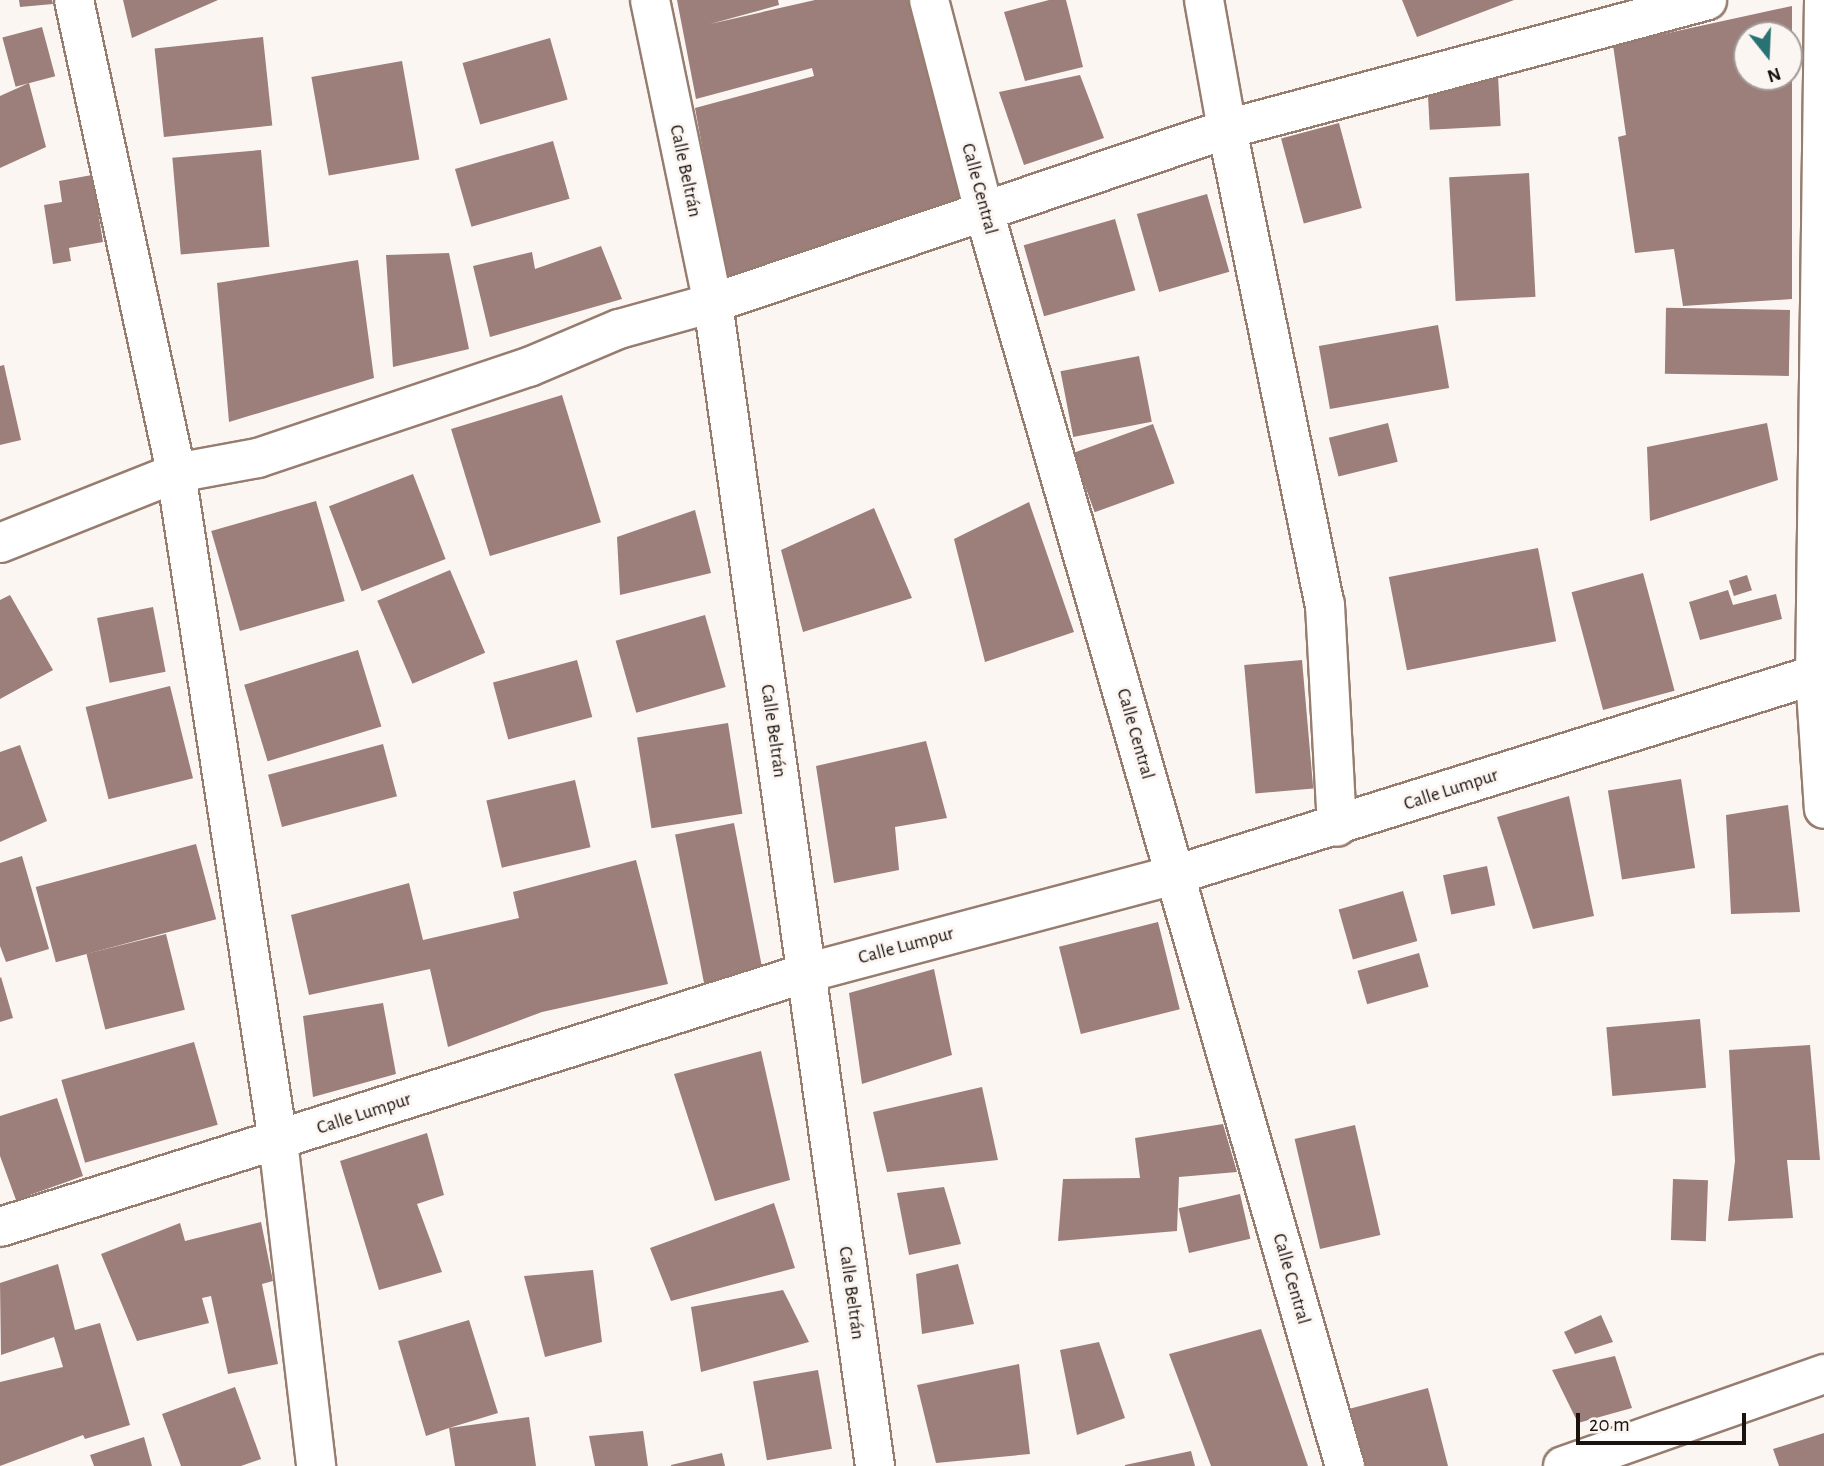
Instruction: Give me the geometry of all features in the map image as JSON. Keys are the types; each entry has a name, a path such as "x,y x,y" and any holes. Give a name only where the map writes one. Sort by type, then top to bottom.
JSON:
{"street":[{"path":"74,0 176,473 278,1141 316,1466"},
{"name":"Calle Beltrán","path":"650,0 713,303 875,1466"},
{"name":"Calle Central","path":"929,0 983,208 1345,1466"},
{"path":"1205,0 1227,129 1325,605 1337,827"},
{"path":"0,543 176,473 258,458 529,367 619,328 713,303 983,208 1227,129 1707,0"},
{"path":"1824,0 1819,673 1824,809"},
{"name":"Calle Lumpur","path":"0,1227 806,972 1175,875 1337,827 1819,673"},
{"path":"1563,1466 1824,1374"}],"building":[{"path":"19,0 52,0 53,4 20,7"},
{"path":"123,0 218,0 132,38"},
{"path":"677,0 778,0 779,5 710,24 815,0 912,0 942,131 963,197 726,277 695,108 814,76 812,68 696,99"},
{"path":"1049,0 1066,0 1083,67 1025,81 1004,12"},
{"path":"1402,0 1514,0 1417,37"},
{"path":"1792,6 1792,21 1733,21 1733,91 1792,91 1792,299 1683,306 1674,249 1635,253 1618,137 1626,135 1613,45"},
{"path":"42,27 55,76 16,87 2,38"},
{"path":"263,37 272,126 164,137 155,48"},
{"path":"550,38 568,100 480,125 463,63"},
{"path":"402,61 419,159 329,175 311,77"},
{"path":"1080,75 1104,138 1024,165 999,92"},
{"path":"1498,75 1501,126 1430,130 1427,79"},
{"path":"29,83 46,147 0,168 0,96"},
{"path":"1339,123 1362,208 1304,224 1281,139"},
{"path":"553,141 570,199 471,227 455,169"},
{"path":"261,150 269,247 181,254 172,158"},
{"path":"1529,173 1535,297 1456,301 1449,177"},
{"path":"92,175 103,242 69,248 71,261 53,264 44,205 62,202 59,181"},
{"path":"1207,194 1229,272 1159,292 1137,214"},
{"path":"1115,219 1135,290 1044,316 1024,245"},
{"path":"601,246 622,299 490,337 473,266 532,252 535,269"},
{"path":"449,253 469,349 393,367 386,255"},
{"path":"358,260 374,378 229,422 217,283"},
{"path":"1666,308 1790,310 1789,376 1665,374"},
{"path":"1438,325 1449,388 1330,409 1319,346"},
{"path":"1139,356 1152,422 1073,437 1060,371"},
{"path":"4,365 21,440 0,445 0,366"},
{"path":"562,395 601,522 490,556 451,429"},
{"path":"1388,423 1398,462 1338,477 1329,438"},
{"path":"1767,423 1778,480 1650,521 1647,447"},
{"path":"1153,424 1175,483 1095,512 1073,453"},
{"path":"413,474 446,559 362,591 329,506"},
{"path":"316,501 345,601 240,631 211,531"},
{"path":"1029,502 1074,632 985,662 954,539"},
{"path":"874,508 912,598 803,632 781,550"},
{"path":"695,510 711,573 620,595 617,537"},
{"path":"1538,548 1556,641 1407,670 1389,577"},
{"path":"450,570 485,653 412,684 377,601"},
{"path":"1643,573 1675,691 1603,710 1572,592"},
{"path":"1747,575 1752,590 1734,596 1729,581"},
{"path":"1728,590 1733,605 1776,594 1782,619 1700,640 1689,602"},
{"path":"10,595 53,670 0,699 0,600"},
{"path":"153,607 166,672 110,683 97,618"},
{"path":"705,615 726,687 636,713 616,641"},
{"path":"358,650 381,727 268,761 244,685"},
{"path":"577,660 592,717 508,740 493,683"},
{"path":"1302,660 1313,789 1255,794 1244,665"},
{"path":"170,686 193,778 109,799 86,707"},
{"path":"728,723 742,814 652,828 637,737"},
{"path":"926,741 947,818 895,827 899,870 834,883 816,766"},
{"path":"383,744 397,796 282,827 268,775"},
{"path":"20,745 47,821 0,842 0,752"},
{"path":"1681,779 1695,868 1622,879 1608,791"},
{"path":"575,780 591,847 502,868 486,800"},
{"path":"1569,796 1594,916 1533,929 1497,817"},
{"path":"1788,805 1800,912 1731,914 1726,815"},
{"path":"734,823 763,974 704,986 675,834"},
{"path":"196,844 216,919 56,962 36,887"},
{"path":"22,856 49,949 6,962 0,946 0,863"},
{"path":"636,860 668,984 542,1012 448,1047 430,969 309,995 291,915 409,883 423,940 519,918 513,892"},
{"path":"1487,866 1495,905 1451,914 1443,875"},
{"path":"1403,891 1417,941 1353,959 1339,909"},
{"path":"1158,922 1180,1009 1081,1034 1059,947"},
{"path":"166,934 185,1010 105,1030 86,954"},
{"path":"1419,953 1429,987 1367,1004 1357,971"},
{"path":"934,969 952,1055 862,1084 849,993"},
{"path":"0,978 13,1018 0,1022"},
{"path":"383,1003 396,1074 313,1097 303,1016"},
{"path":"1700,1019 1706,1088 1612,1096 1606,1027"},
{"path":"194,1042 218,1125 85,1163 61,1080"},
{"path":"1810,1045 1820,1160 1787,1160 1793,1218 1728,1221 1735,1161 1729,1050"},
{"path":"761,1051 790,1180 715,1201 674,1074"},
{"path":"982,1087 998,1160 887,1172 873,1112"},
{"path":"57,1098 83,1176 16,1200 0,1156 0,1116"},
{"path":"1223,1124 1237,1172 1179,1177 1177,1231 1058,1241 1063,1179 1140,1178 1135,1138"},
{"path":"1355,1125 1380,1235 1320,1249 1295,1139"},
{"path":"427,1133 444,1195 417,1204 442,1272 379,1290 340,1161"},
{"path":"1673,1179 1708,1180 1706,1241 1671,1240"},
{"path":"944,1187 961,1244 909,1255 897,1193"},
{"path":"1240,1194 1250,1239 1189,1253 1179,1208"},
{"path":"774,1203 795,1268 671,1301 650,1248"},
{"path":"261,1222 273,1281 262,1284 278,1364 228,1374 211,1296 202,1298 209,1323 137,1341 101,1254 180,1223 185,1241"},
{"path":"58,1264 75,1330 100,1323 130,1425 85,1439 83,1435 0,1466 0,1382 63,1367 54,1337 1,1355 0,1283"},
{"path":"958,1264 974,1324 922,1334 916,1274"},
{"path":"593,1270 602,1342 545,1357 524,1276"},
{"path":"783,1290 809,1342 701,1372 691,1307"},
{"path":"1601,1315 1613,1342 1575,1354 1564,1332"},
{"path":"469,1320 498,1413 426,1436 398,1341"},
{"path":"1261,1329 1308,1466 1211,1466 1169,1354"},
{"path":"1099,1342 1125,1418 1077,1435 1060,1350"},
{"path":"1615,1356 1632,1408 1578,1423 1552,1370"},
{"path":"1019,1364 1030,1454 936,1463 917,1385"},
{"path":"818,1370 832,1449 767,1460 753,1381"},
{"path":"235,1387 261,1459 241,1466 181,1466 162,1414"},
{"path":"1428,1388 1448,1466 1360,1466 1345,1410"},
{"path":"529,1417 536,1466 455,1466 449,1428"},
{"path":"643,1431 648,1466 595,1466 589,1436"},
{"path":"1824,1433 1824,1466 1779,1466 1773,1449"},
{"path":"144,1437 152,1466 94,1466 90,1455"},
{"path":"1191,1451 1195,1466 1125,1466 1125,1465"},
{"path":"722,1453 725,1466 671,1466 671,1465"}]}
